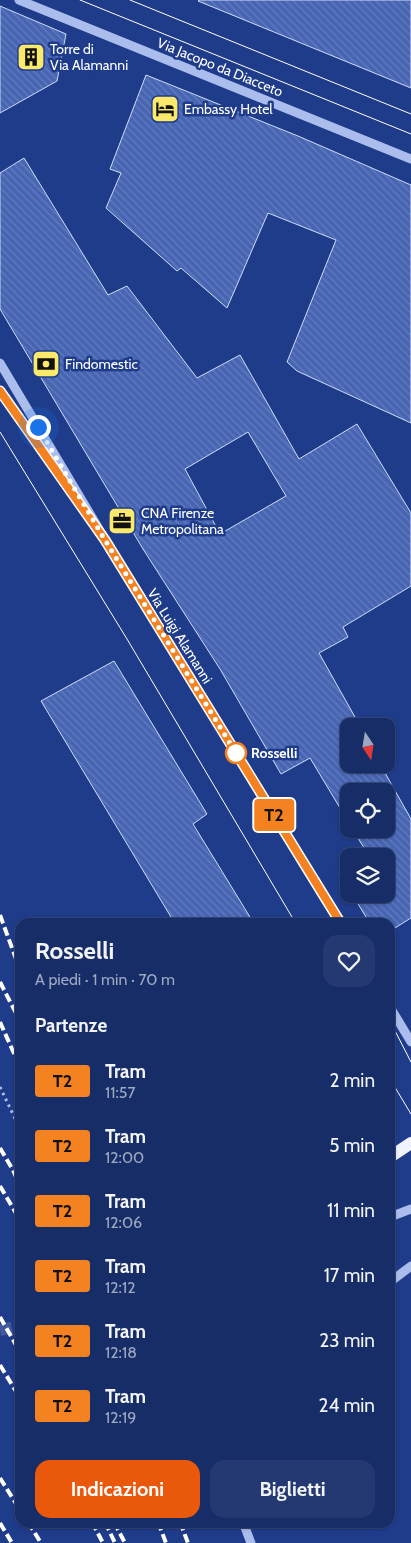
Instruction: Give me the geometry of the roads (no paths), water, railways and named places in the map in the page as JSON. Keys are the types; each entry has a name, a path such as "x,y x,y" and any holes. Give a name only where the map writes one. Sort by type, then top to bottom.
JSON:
{"main road":[{"path":"395,1154 411,1143"}],"street":[{"name":"Via Jacopo da Diacceto","path":"19,0 411,159"},
{"name":"Via Luigi Alamanni","path":"0,363 110,548 338,918"},
{"path":"395,1015 411,1042"},
{"path":"395,1215 411,1209"},
{"path":"395,1278 411,1266"},
{"path":"245,1528 251,1543"}],"tunnel":[{"path":"0,1330 15,1327"}],"tram line":[{"path":"80,0 411,134"},
{"path":"130,0 411,114"},
{"path":"0,391 105,539 338,918"},
{"name":"T2","path":"0,391 105,540 337,918"},
{"path":"0,432 127,639 293,918"},
{"path":"395,1031 411,1062"},
{"path":"395,1087 411,1114"}],"railway":[{"path":"0,915 15,956"},
{"path":"0,982 15,1011"},
{"path":"0,1022 15,1056"},
{"path":"0,1148 15,1175"},
{"path":"0,1186 15,1212"},
{"path":"0,1317 15,1343"},
{"path":"0,1365 15,1390"},
{"path":"0,1478 15,1502"},
{"path":"0,1523 12,1543"},
{"path":"32,1528 41,1543"},
{"path":"95,1528 103,1543"},
{"path":"108,1528 115,1543"},
{"path":"117,1528 125,1543"},
{"path":"160,1528 166,1543"},
{"path":"182,1528 188,1543"}],"place":[{"name":"Torre di Via Alamanni","path":"31,57"},
{"name":"Embassy Hotel","path":"165,109"},
{"name":"Findomestic","path":"46,364"},
{"name":"CNA Firenze Metropolitana","path":"122,521"},
{"name":"Rosselli","path":"236,753"}]}
